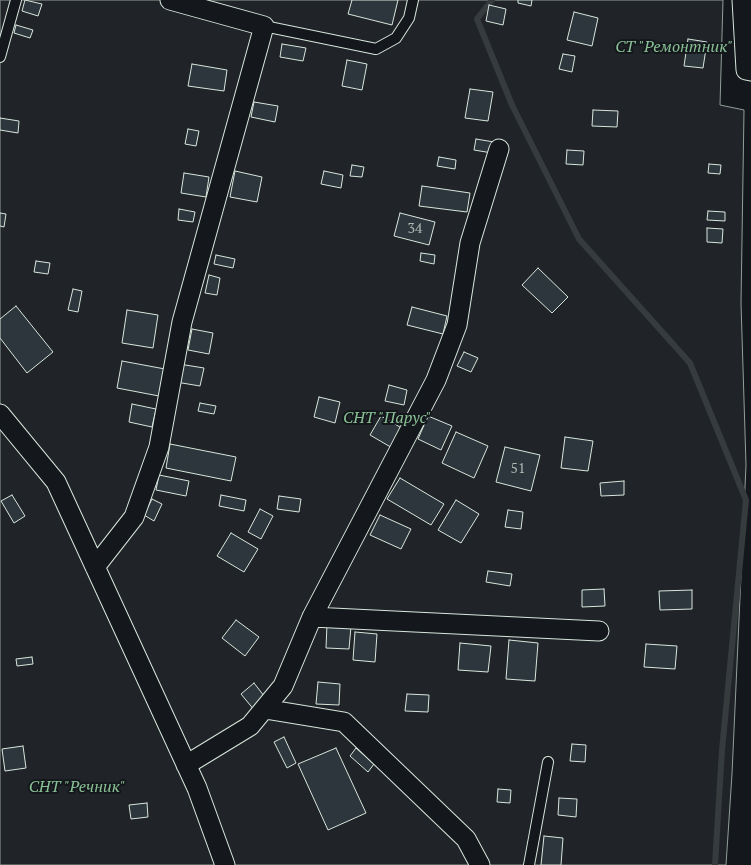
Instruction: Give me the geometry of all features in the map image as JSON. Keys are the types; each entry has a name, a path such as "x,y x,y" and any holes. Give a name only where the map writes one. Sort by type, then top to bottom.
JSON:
{"street":[{"path":"95,567 134,517 159,447 182,322 264,26 206,4 170,0"},
{"path":"742,0 746,70 751,71"},
{"path":"186,765 250,726 283,686 312,617 436,380 456,325 470,242 499,149"},
{"path":"0,414 56,482 197,788 225,865"},
{"path":"312,617 599,631"},
{"path":"265,709 344,722 466,839 480,865"}],"lane":[{"path":"0,57 16,0"},
{"path":"264,26 376,49 396,38 409,18 413,0"},
{"path":"529,865 548,762"}],"green space":[{"name":"СНТ \"Парус\"","path":"0,0 723,0 720,105 744,110 741,303 746,465 726,865 0,865"}],"building":[{"path":"25,0 42,4 38,16 22,11"},
{"path":"352,0 398,0 392,25 348,14"},
{"path":"518,0 532,0 531,6 518,3"},
{"path":"489,5 506,9 503,25 486,21"},
{"path":"574,12 598,18 592,46 567,40"},
{"path":"16,25 33,30 30,38 14,33"},
{"path":"688,39 707,42 703,68 684,66"},
{"path":"282,44 306,48 303,61 280,57"},
{"path":"563,54 575,56 572,72 559,69"},
{"path":"347,60 367,64 362,90 342,86"},
{"path":"192,64 227,70 224,91 188,86"},
{"path":"470,89 493,92 488,121 465,118"},
{"path":"254,102 278,106 275,122 251,117"},
{"path":"593,110 618,111 617,127 592,126"},
{"path":"0,118 19,121 18,133 0,130"},
{"path":"188,129 199,131 196,146 185,144"},
{"path":"476,139 494,142 492,153 474,150"},
{"path":"567,150 584,151 583,165 566,164"},
{"path":"439,157 456,160 455,169 437,166"},
{"path":"709,164 721,165 720,174 708,173"},
{"path":"352,165 364,167 362,177 350,176"},
{"path":"235,171 262,177 257,202 230,197"},
{"path":"324,171 343,175 341,188 321,184"},
{"path":"184,173 209,177 206,197 181,193"},
{"path":"422,186 470,193 467,212 419,206"},
{"path":"179,209 195,212 193,222 178,220"},
{"path":"708,211 725,212 725,221 707,220"},
{"path":"0,213 6,214 4,227 0,226"},
{"path":"400,213 435,222 429,245 394,236"},
{"path":"707,228 723,229 722,243 707,242"},
{"path":"421,253 435,255 434,264 420,261"},
{"path":"216,255 235,259 233,268 214,264"},
{"path":"36,261 50,263 48,274 34,272"},
{"path":"538,268 568,297 552,313 522,285"},
{"path":"209,275 220,278 217,295 205,293"},
{"path":"73,289 82,291 78,312 68,310"},
{"path":"16,306 53,352 27,373 0,338 0,319"},
{"path":"412,307 447,316 443,334 407,325"},
{"path":"127,310 158,315 153,348 122,343"},
{"path":"192,329 213,333 209,354 188,350"},
{"path":"464,352 478,358 471,372 457,366"},
{"path":"122,361 165,369 159,396 117,388"},
{"path":"179,364 204,368 200,386 176,382"},
{"path":"389,385 407,390 404,405 385,401"},
{"path":"319,397 340,402 335,423 314,417"},
{"path":"200,403 216,406 214,414 198,411"},
{"path":"132,404 156,409 152,427 129,422"},
{"path":"381,416 405,430 394,449 370,435"},
{"path":"428,416 452,426 441,450 418,439"},
{"path":"456,432 488,446 474,478 442,463"},
{"path":"565,437 593,441 588,471 561,468"},
{"path":"170,444 236,457 231,481 166,468"},
{"path":"505,447 540,455 531,491 496,482"},
{"path":"159,475 189,481 186,496 156,490"},
{"path":"400,478 444,504 431,525 387,499"},
{"path":"624,481 624,495 601,496 600,483"},
{"path":"12,495 25,516 14,523 1,501"},
{"path":"221,495 246,500 244,511 219,506"},
{"path":"279,496 301,499 299,512 277,509"},
{"path":"152,499 162,504 154,521 144,515"},
{"path":"456,500 479,514 461,543 438,530"},
{"path":"260,509 273,516 261,539 248,532"},
{"path":"508,510 523,512 521,529 505,527"},
{"path":"380,515 411,529 401,549 370,535"},
{"path":"231,533 258,549 244,572 217,556"},
{"path":"488,571 512,574 510,586 486,582"},
{"path":"604,589 605,606 582,607 582,590"},
{"path":"692,590 692,609 660,610 659,591"},
{"path":"236,620 259,637 245,656 222,638"},
{"path":"327,624 351,626 349,649 326,648"},
{"path":"355,632 377,634 375,662 353,660"},
{"path":"509,640 538,643 535,681 506,679"},
{"path":"460,643 491,646 488,672 458,670"},
{"path":"646,644 677,646 675,669 644,667"},
{"path":"32,657 33,664 17,666 16,659"},
{"path":"318,682 340,684 339,705 316,704"},
{"path":"254,683 268,701 255,711 241,694"},
{"path":"407,694 429,695 428,712 405,711"},
{"path":"284,737 296,763 287,768 274,742"},
{"path":"572,744 586,745 585,762 570,761"},
{"path":"23,746 26,768 5,771 2,749"},
{"path":"336,748 366,813 328,830 298,764"},
{"path":"356,748 374,764 368,772 350,756"},
{"path":"498,789 511,790 510,803 497,802"},
{"path":"559,798 577,799 576,817 558,815"},
{"path":"147,803 148,817 131,819 129,805"},
{"path":"544,836 563,838 561,865 541,865"}],"waterway":[{"path":"492,0 477,19 512,105 579,239 690,363 746,500 722,750 715,865"}],"park label":[{"name":"СТ \"Ремонтник\"","path":"674,47"},
{"name":"СНТ \"Речник\"","path":"77,787"}]}
